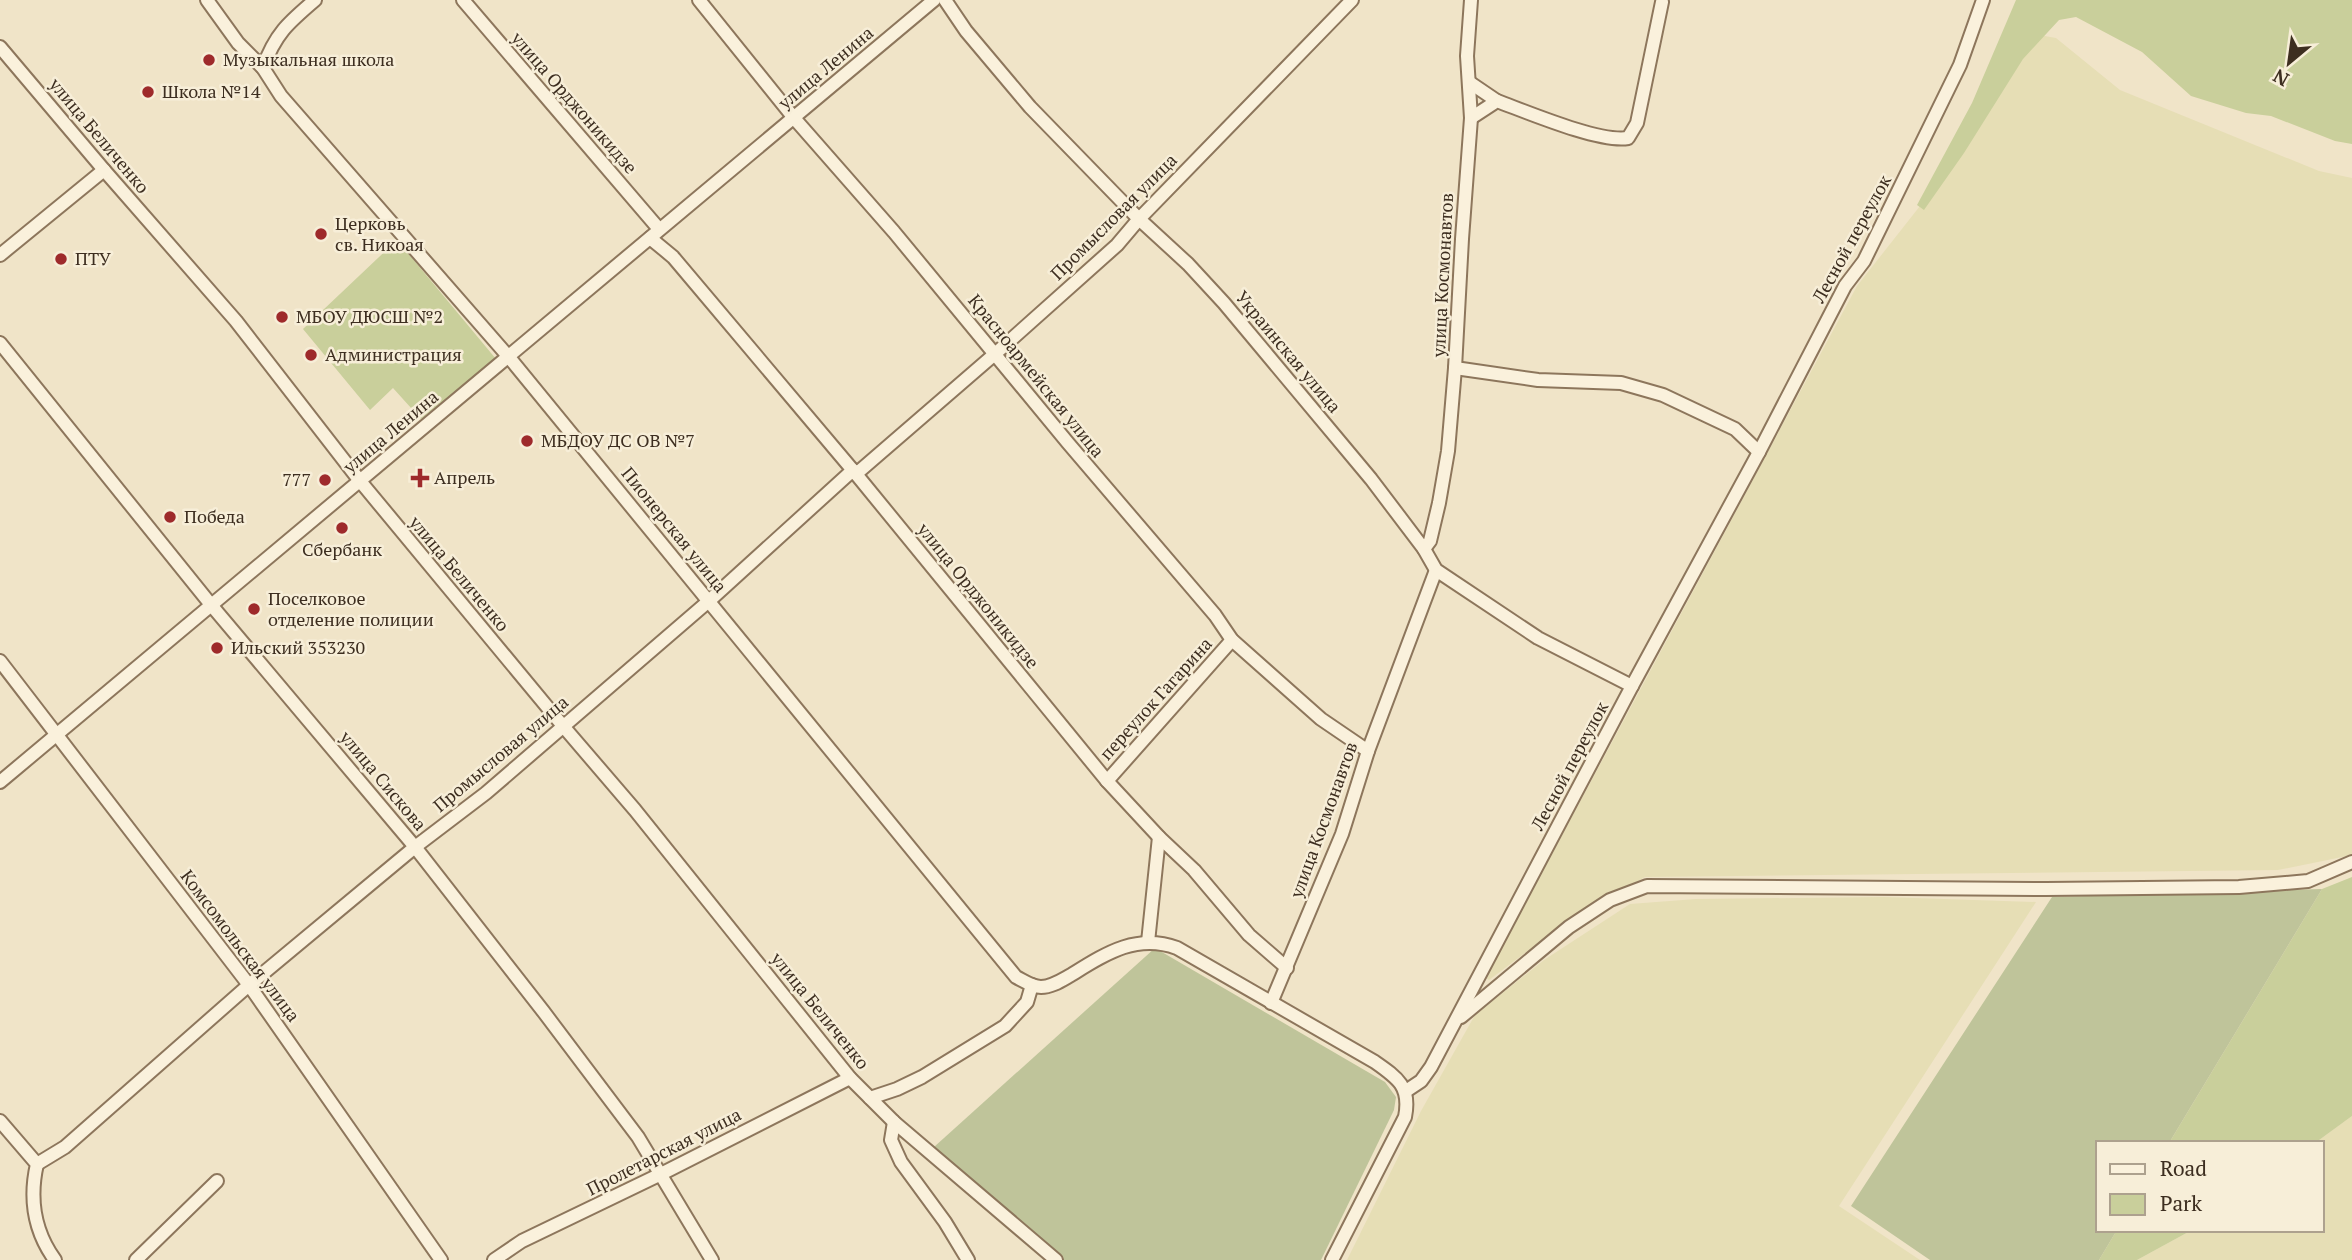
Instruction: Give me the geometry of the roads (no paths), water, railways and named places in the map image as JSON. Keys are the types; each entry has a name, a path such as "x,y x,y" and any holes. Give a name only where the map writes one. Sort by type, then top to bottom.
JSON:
{"street":[{"name":"Пионерская улица","path":"207,0 238,43 263,68 281,96 508,356 1016,977 1031,985"},
{"path":"263,68 268,52 282,29 315,0"},
{"name":"улица Орджоникидзе","path":"463,0 1107,780 1159,837 1194,870 1249,935 1287,968"},
{"name":"Красноармейская улица","path":"699,0 794,118 894,232 1068,443 1215,615 1232,640 1321,719 1368,751"},
{"name":"улица Ленина","path":"0,782 934,0"},
{"name":"Украинская улица","path":"946,0 966,31 1003,76 1139,219 1188,264 1224,303 1371,479 1436,569 1538,638 1632,686"},
{"name":"Промысловая улица","path":"37,1164 65,1147 249,985 415,847 485,793 855,472 996,354 1117,244 1352,0"},
{"name":"улица Космонавтов","path":"1424,549 1430,541 1444,477 1455,368 1472,118 1467,56 1471,0"},
{"name":"Лесной переулок","path":"1406,1091 1421,1081 1431,1067 1845,286 1864,261 1960,65 1983,0"},
{"path":"1469,82 1497,101 1599,136 1617,140 1628,138 1637,123 1662,2"},
{"name":"улица Беличенко","path":"0,47 236,321 360,481 643,820 850,1078 894,1122 1056,1260"},
{"path":"1472,118 1497,101"},
{"path":"0,255 104,170"},
{"name":"улица Сискова","path":"0,343 212,606 415,847 543,1011 638,1137 712,1260"},
{"path":"1455,368 1538,380 1621,383 1663,395 1735,429 1759,452"},
{"name":"улица Космонавтов","path":"1271,1003 1342,834 1368,751 1436,569"},
{"name":"переулок Гагарина","path":"1107,780 1232,640"},
{"name":"Комсомольская улица","path":"0,661 249,985 441,1260"},
{"path":"1148,942 1159,837"},
{"path":"1455,1022 1569,927 1610,900 1647,886 2046,889 2239,887 2308,881 2352,862"},
{"path":"870,1098 922,1077 1005,1026 1027,1002 1031,985 1054,985 1124,946 1162,942 1177,948 1375,1062 1390,1072 1406,1091 1408,1104 1405,1117 1332,1260"},
{"name":"Пролетарская улица","path":"494,1260 522,1241 662,1174 850,1078"},
{"path":"0,1121 37,1164 32,1185 36,1220 41,1239 55,1260"},
{"path":"894,1122 891,1140 901,1161 945,1222 968,1260"},
{"path":"136,1260 217,1181"}],"place":[{"name":"Музыкальная школа","path":"209,60"},
{"name":"Школа №14","path":"148,92"},
{"name":"Церковь св. Никоая","path":"321,234"},
{"name":"ПТУ","path":"61,259"},
{"name":"МБОУ ДЮСШ №2","path":"282,317"},
{"name":"Администрация","path":"311,355"},
{"name":"МБДОУ ДС ОВ №7","path":"527,441"},
{"name":"Апрель","path":"420,478"},
{"name":"777","path":"325,480"},
{"name":"Победа","path":"170,517"},
{"name":"Сбербанк","path":"342,528"},
{"name":"Поселковое отделение полиции","path":"254,609"},
{"name":"Ильский 353230","path":"217,648"}]}
